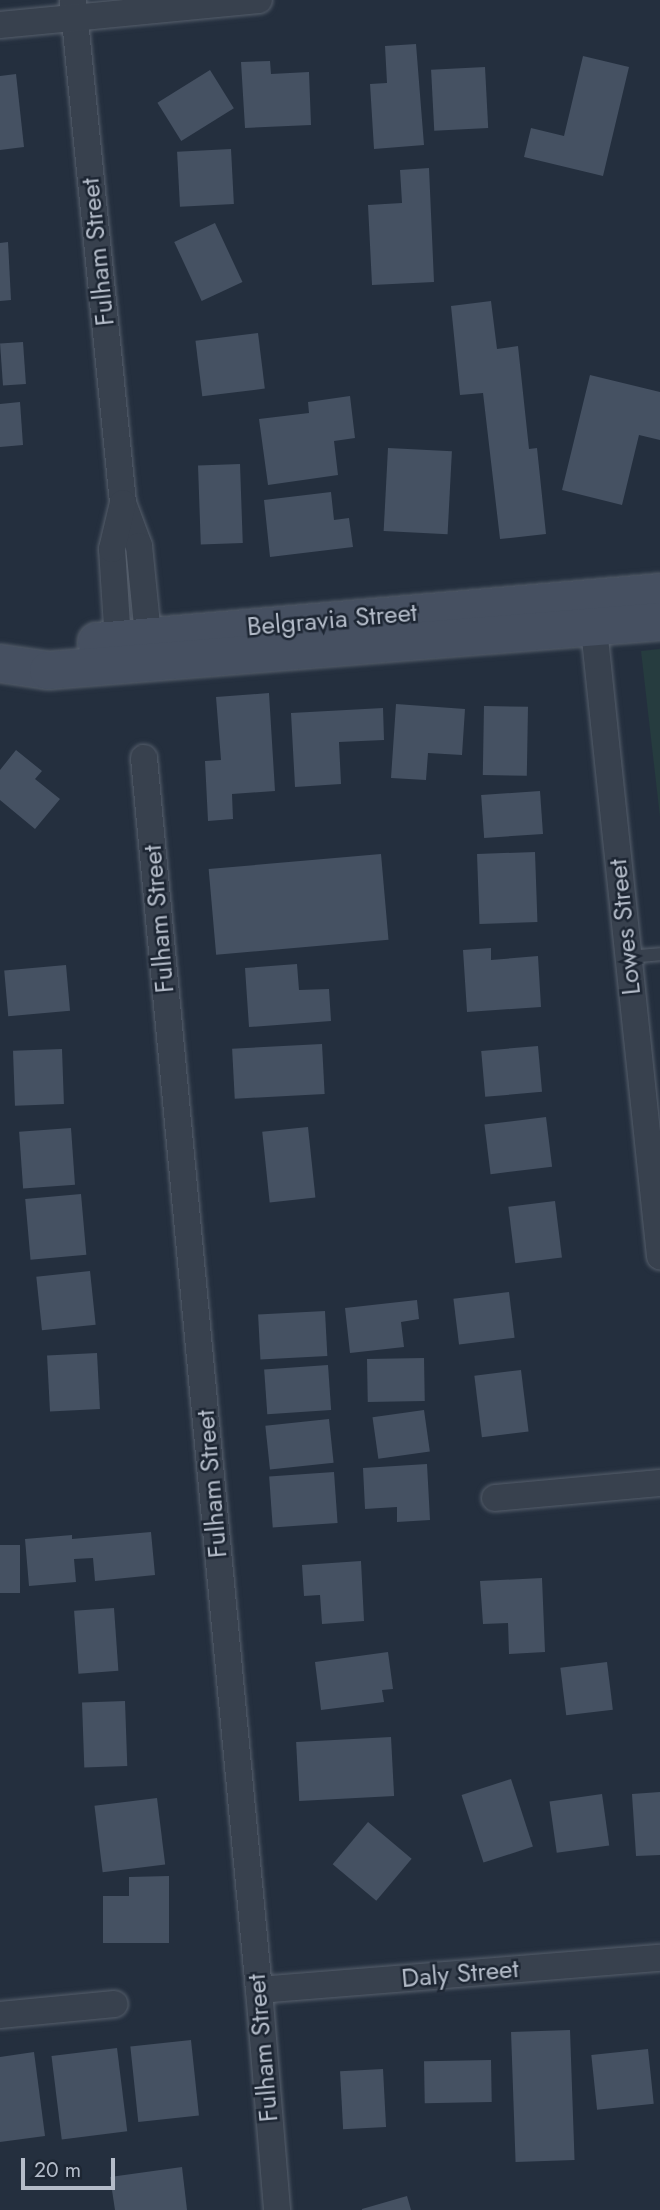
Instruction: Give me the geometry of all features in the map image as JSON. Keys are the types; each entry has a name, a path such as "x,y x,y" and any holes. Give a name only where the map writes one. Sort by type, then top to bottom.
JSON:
{"street":[{"path":"0,24 74,8 260,0"},
{"name":"Fulham Street","path":"74,8 123,503 112,549 134,650"},
{"name":"Belgravia Street","path":"592,613 660,592"},
{"name":"Belgravia Street","path":"4,663 48,670 134,650 592,613 660,621"},
{"name":"Lowes Street","path":"592,613 660,1256"},
{"name":"Fulham Street","path":"144,758 259,1990 276,2210"},
{"path":"495,1498 660,1483"},
{"name":"Daly Street","path":"259,1990 660,1958"},
{"path":"0,2015 114,2004"}],"lane":[{"path":"628,957 660,954"}],"green space":[{"path":"660,649 660,817 641,651"}],"building":[{"path":"416,44 424,145 374,149 370,84 387,83 385,46"},
{"path":"583,56 629,67 603,176 524,157 531,128 564,136"},
{"path":"270,61 271,74 309,72 311,125 245,128 241,62"},
{"path":"485,67 488,128 434,131 431,70"},
{"path":"210,70 234,108 181,141 157,103"},
{"path":"16,74 24,147 0,150 0,76"},
{"path":"231,149 234,204 180,207 177,152"},
{"path":"429,168 434,282 372,285 368,205 402,203 400,170"},
{"path":"215,223 242,282 202,301 174,242"},
{"path":"8,242 11,300 0,301 0,243"},
{"path":"491,301 497,349 518,346 529,449 537,448 546,534 500,539 483,393 460,395 451,306"},
{"path":"258,333 265,389 202,396 195,341"},
{"path":"23,342 26,384 3,386 0,344"},
{"path":"590,375 660,392 660,440 639,435 622,505 562,490"},
{"path":"350,396 355,438 334,441 338,475 268,485 259,419 309,413 308,402"},
{"path":"20,402 23,445 0,447 0,404"},
{"path":"388,448 452,451 448,534 384,531"},
{"path":"240,464 243,543 201,544 198,465"},
{"path":"331,492 334,520 349,518 353,547 270,557 264,500"},
{"path":"269,693 275,791 232,794 233,819 208,821 205,761 221,760 216,697"},
{"path":"396,704 465,709 462,755 428,753 426,780 391,778"},
{"path":"484,706 528,707 527,776 483,775"},
{"path":"383,708 384,740 339,742 341,784 295,787 291,713"},
{"path":"16,750 42,771 35,779 60,799 35,829 0,800 0,770"},
{"path":"540,791 543,834 484,838 481,795"},
{"path":"535,852 537,922 479,924 477,854"},
{"path":"381,854 388,940 216,955 209,869"},
{"path":"491,948 491,960 538,956 541,1007 467,1012 463,950"},
{"path":"297,964 299,990 329,989 331,1021 249,1027 245,968"},
{"path":"66,965 70,1011 8,1016 4,970"},
{"path":"322,1044 325,1094 235,1099 232,1049"},
{"path":"538,1046 542,1092 485,1097 481,1051"},
{"path":"62,1049 64,1104 15,1106 13,1051"},
{"path":"546,1117 552,1167 491,1174 484,1125"},
{"path":"308,1127 315,1198 270,1202 262,1132"},
{"path":"71,1128 75,1185 23,1188 19,1132"},
{"path":"81,1194 86,1255 31,1260 25,1199"},
{"path":"555,1201 562,1258 515,1263 508,1207"},
{"path":"90,1271 96,1325 42,1330 36,1277"},
{"path":"509,1292 515,1338 459,1344 453,1299"},
{"path":"417,1300 419,1319 401,1322 404,1347 350,1353 345,1308"},
{"path":"325,1311 327,1356 260,1359 258,1315"},
{"path":"97,1353 100,1409 50,1412 47,1356"},
{"path":"424,1358 425,1401 368,1402 367,1359"},
{"path":"328,1365 331,1410 267,1414 264,1369"},
{"path":"521,1370 529,1432 482,1437 474,1376"},
{"path":"424,1410 430,1452 378,1459 373,1417"},
{"path":"329,1419 334,1463 270,1469 265,1426"},
{"path":"427,1464 430,1520 397,1522 397,1507 365,1509 363,1468"},
{"path":"334,1472 338,1523 273,1527 269,1477"},
{"path":"151,1532 155,1575 95,1581 93,1558 74,1559 76,1582 29,1586 25,1539 72,1535 72,1539"},
{"path":"0,1545 20,1545 20,1593 0,1593"},
{"path":"361,1561 364,1621 322,1624 320,1595 304,1596 302,1565"},
{"path":"542,1578 545,1652 509,1654 508,1623 483,1624 480,1581"},
{"path":"114,1608 118,1671 78,1674 74,1611"},
{"path":"388,1652 393,1689 382,1690 384,1702 321,1710 315,1662"},
{"path":"607,1662 613,1710 566,1715 560,1668"},
{"path":"125,1701 127,1766 84,1767 82,1703"},
{"path":"391,1737 394,1796 299,1801 296,1742"},
{"path":"511,1779 533,1847 483,1863 462,1795"},
{"path":"660,1792 660,1855 636,1856 632,1794"},
{"path":"602,1794 609,1845 557,1853 550,1801"},
{"path":"157,1798 165,1865 103,1872 94,1806"},
{"path":"368,1822 412,1859 376,1901 333,1864"},
{"path":"169,1876 169,1943 103,1943 103,1896 129,1896 129,1877"},
{"path":"570,2030 575,2160 516,2162 511,2032"},
{"path":"191,2040 199,2116 138,2122 130,2046"},
{"path":"117,2048 127,2131 62,2139 51,2056"},
{"path":"648,2049 654,2104 597,2110 591,2055"},
{"path":"34,2052 45,2136 0,2142 0,2057"},
{"path":"491,2060 492,2102 425,2103 424,2061"},
{"path":"383,2069 386,2127 343,2129 340,2071"},
{"path":"182,2167 187,2210 115,2210 110,2177"},
{"path":"407,2196 411,2210 362,2210 362,2209"}]}
